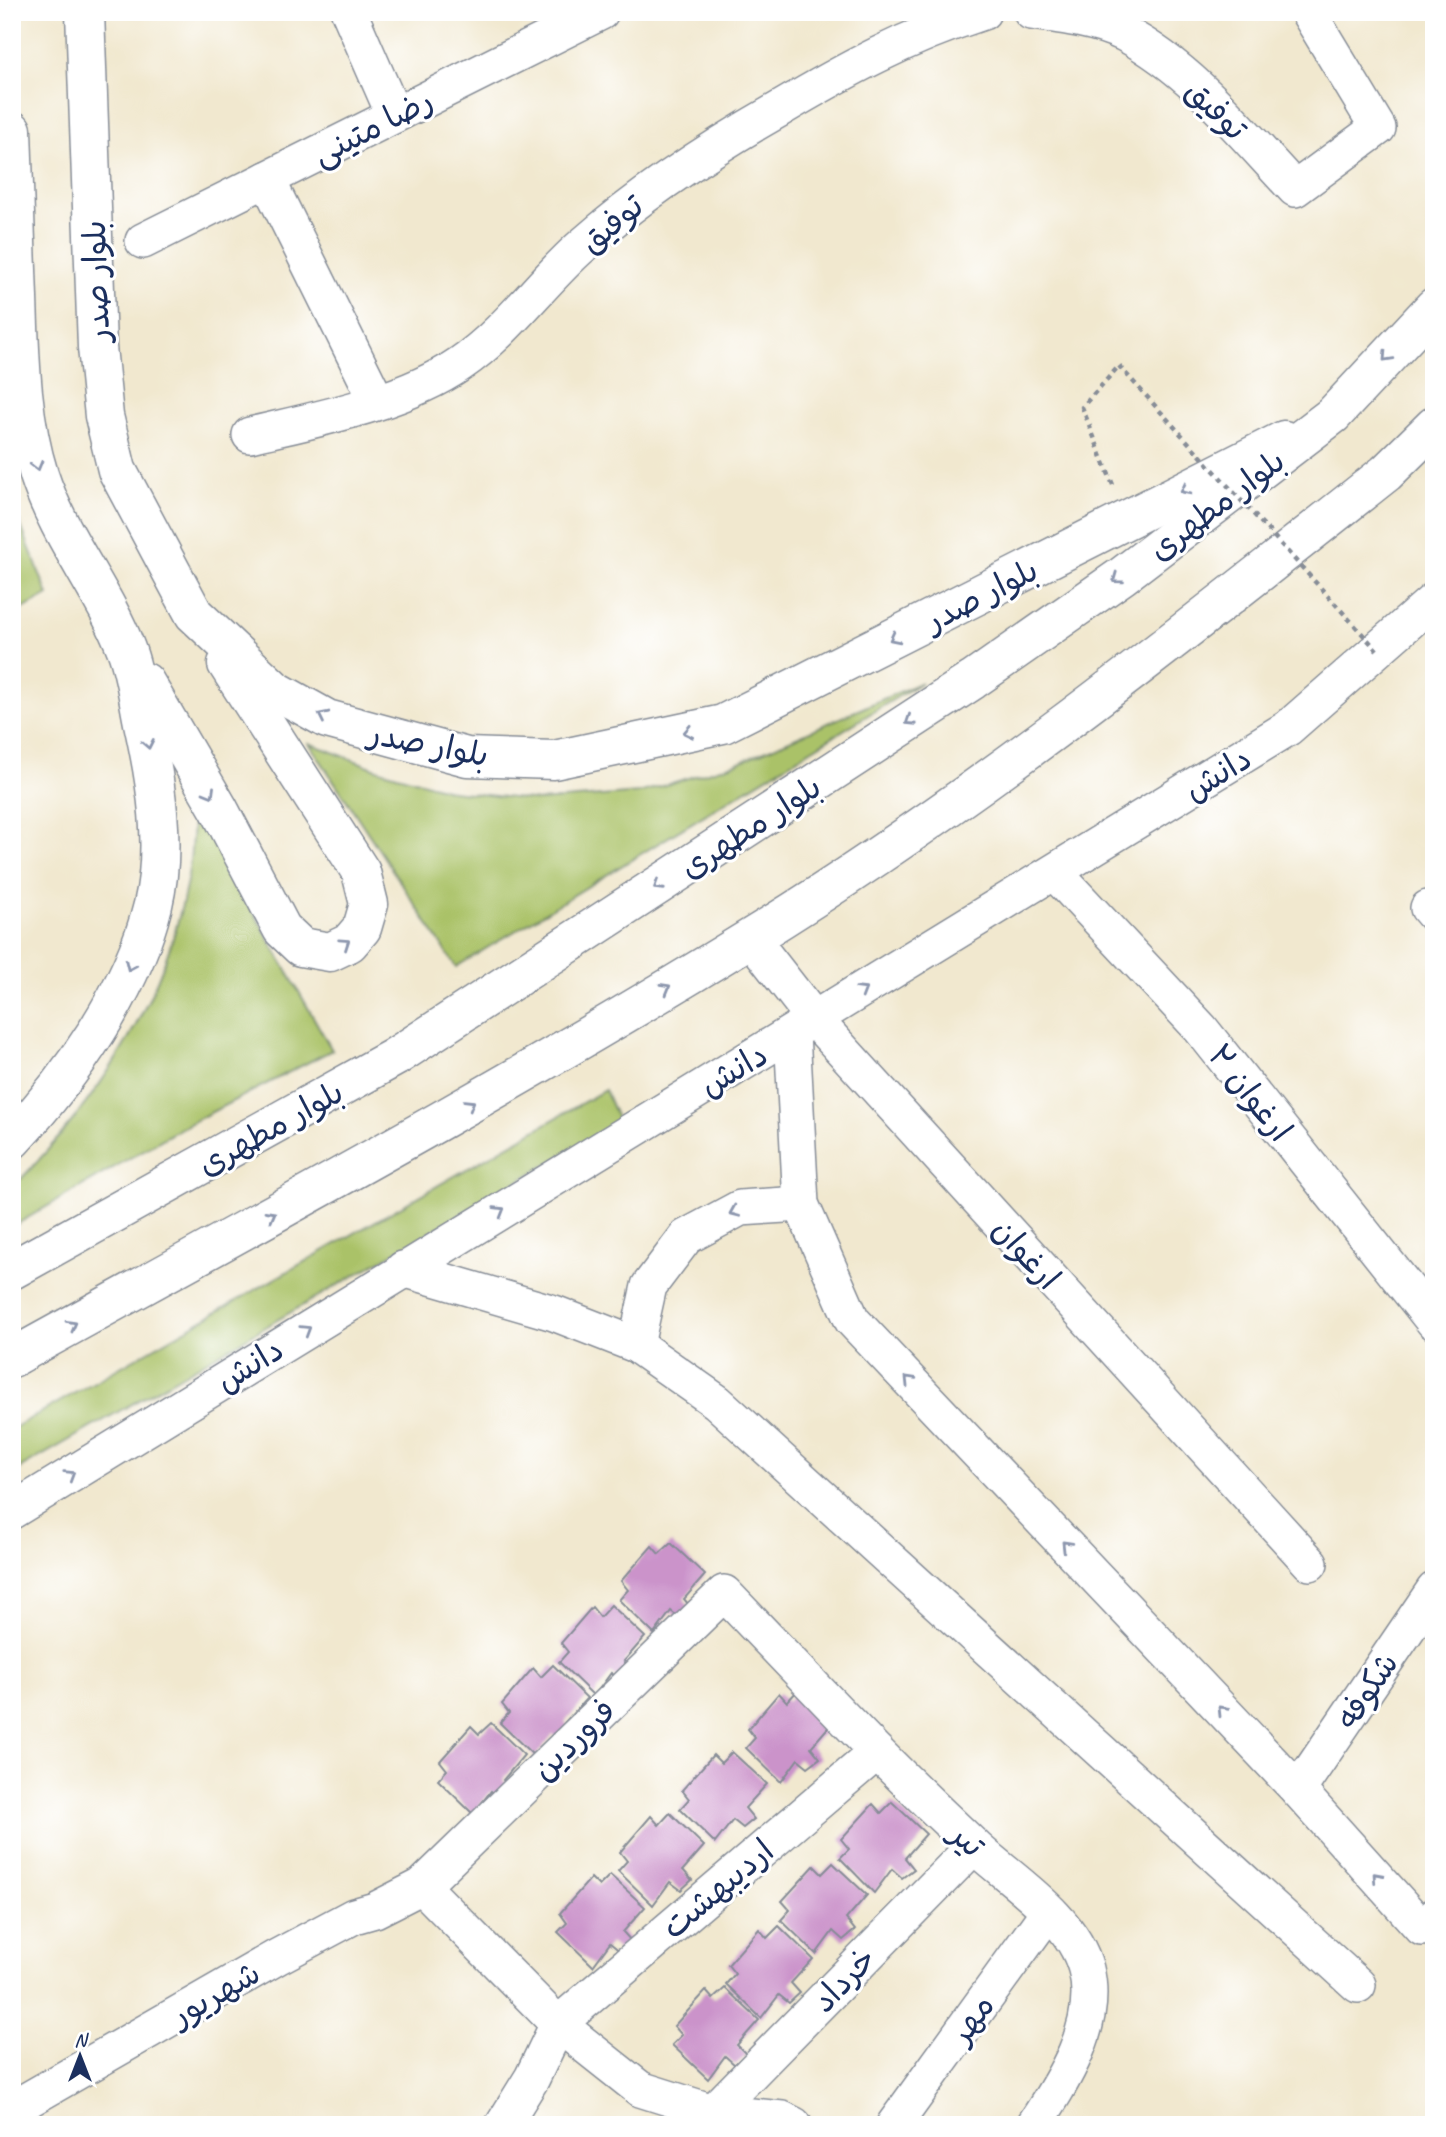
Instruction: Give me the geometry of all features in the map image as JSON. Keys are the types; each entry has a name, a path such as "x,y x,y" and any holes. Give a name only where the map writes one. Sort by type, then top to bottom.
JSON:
{"main road":[{"name":"بلوار صدر","path":"85,12 97,347 104,416 117,470 194,614 275,690 327,719 467,757 554,760 723,724 1333,415"},
{"path":"12,130 20,354 27,430 39,476 57,519 126,650 219,808 282,929 301,947 330,952 349,943 362,928 369,904 361,872 194,614"},
{"name":"بلوار مطهری","path":"12,1270 395,1057 973,680 1122,576 1333,415 1434,307"},
{"path":"12,1358 435,1124 751,938 1032,749 1386,473 1434,426"},
{"path":"12,1140 43,1108 92,1041 130,966 153,905 160,830 149,749 126,650"}],"street":[{"path":"349,12 394,115"},
{"name":"رضا متینی","path":"143,241 601,12"},
{"name":"توفیق","path":"250,435 377,401 459,365 487,342 540,286 611,221 664,180 716,146 891,46 983,12"},
{"name":"توفیق","path":"1031,12 1078,18 1124,34 1206,94 1295,189 1378,128 1308,12"},
{"path":"267,179 377,401"},
{"name":"دانش","path":"12,1511 1288,728 1434,600"},
{"name":"ارغوان ۲","path":"1055,873 1201,1029 1434,1322"},
{"name":"ارغوان","path":"751,938 804,1027 1310,1563"},
{"path":"804,1027 801,1204 852,1320 1298,1790 1428,1922"},
{"path":"636,1345 649,1286 685,1237 740,1208 801,1204"},
{"path":"403,1269 554,1313 636,1345 717,1402 1358,1985"},
{"name":"شکوفه","path":"1298,1790 1434,1590"},
{"name":"تیر","path":"724,1593 877,1752 974,1846 1048,1912 1078,1951 1085,1966 1090,1997 1079,2043 1034,2125"},
{"name":"فروردین","path":"422,1886 724,1593"},
{"name":"اردیبهشت","path":"558,2024 877,1752"},
{"name":"خرداد","path":"713,2112 974,1846"},
{"path":"422,1886 558,2024 640,2089 713,2112 782,2119 794,2125"},
{"name":"شهریور","path":"12,2109 277,1957 354,1916 375,1910 422,1886"},
{"name":"مهر","path":"894,2125 1048,1912"},
{"path":"503,2125 532,2078 558,2024"}],"path":[{"path":"1127,520 1082,407 1119,366 1377,650"}],"green space":[{"path":"12,503 48,595 12,615"},
{"path":"922,682 456,967 309,743 377,769 452,791 539,801 639,793 737,763"},
{"path":"194,807 332,1050 183,1127 12,1227 12,1188 43,1156 99,1085 145,1008 163,967 177,925 187,881"},
{"path":"605,1090 619,1123 12,1473 12,1429"}],"building":[{"path":"671,1543 705,1575 684,1599 693,1610 682,1620 671,1611 654,1634 619,1600 628,1590 621,1581 652,1546 659,1554"},
{"path":"611,1605 645,1637 624,1661 633,1672 622,1681 611,1673 594,1696 559,1662 568,1652 561,1643 592,1607 600,1617"},
{"path":"553,1665 587,1698 565,1722 574,1733 563,1742 553,1734 535,1757 500,1723 509,1713 502,1704 533,1668 541,1677"},
{"path":"798,1690 832,1723 811,1747 820,1758 808,1767 798,1759 781,1782 746,1748 755,1738 748,1729 779,1693 787,1702"},
{"path":"491,1723 524,1755 503,1780 512,1790 501,1799 491,1791 473,1814 438,1780 447,1770 440,1761 471,1726 479,1734"},
{"path":"732,1752 767,1784 745,1808 754,1819 743,1828 733,1820 715,1843 680,1809 689,1799 682,1790 713,1755 721,1763"},
{"path":"892,1802 926,1834 905,1858 914,1869 902,1878 892,1869 874,1893 840,1858 849,1849 841,1839 873,1804 881,1813"},
{"path":"670,1813 704,1846 683,1870 692,1880 681,1890 670,1882 653,1905 618,1871 627,1861 620,1852 651,1816 659,1825"},
{"path":"833,1863 867,1895 846,1919 855,1930 843,1940 833,1931 816,1954 781,1920 790,1910 782,1901 814,1866 822,1874"},
{"path":"610,1875 645,1907 623,1932 632,1942 621,1952 610,1943 593,1966 558,1932 567,1923 560,1913 591,1878 599,1886"},
{"path":"779,1926 813,1959 791,1983 800,1993 789,2003 779,1995 761,2018 726,1984 735,1974 728,1965 759,1929 767,1938"},
{"path":"725,1988 759,2020 737,2045 747,2055 735,2065 725,2056 708,2079 672,2045 682,2035 674,2026 706,1991 713,1999"}]}
